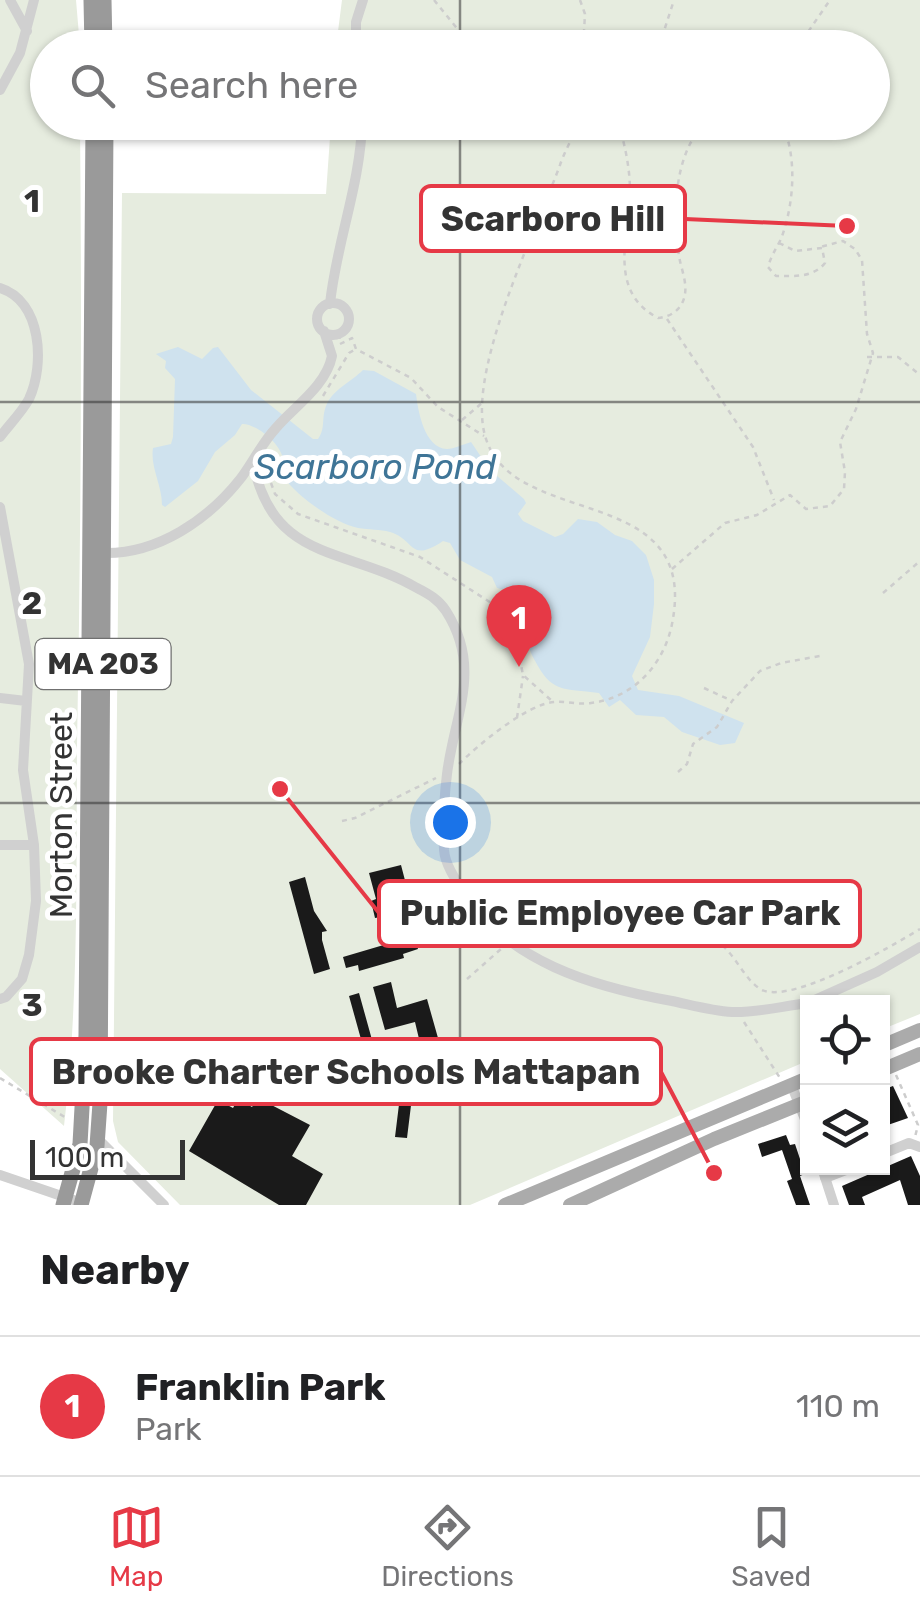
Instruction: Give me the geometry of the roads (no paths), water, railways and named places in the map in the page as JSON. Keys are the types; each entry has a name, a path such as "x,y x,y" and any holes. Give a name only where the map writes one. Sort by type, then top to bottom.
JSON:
{"highway":[{"path":"91,0 92,30"},
{"path":"104,0 105,30"},
{"name":"Morton Street","path":"64,1201 79,1149 86,1054 93,140"},
{"name":"Morton Street","path":"82,1204 98,1139 106,140"}],"main road":[{"path":"890,1043 920,1030"},
{"path":"890,1067 920,1054"},
{"path":"505,1205 800,1081"},
{"path":"570,1205 800,1105"}],"street":[{"path":"10,0 28,32"},
{"path":"0,90 28,32 34,0"},
{"path":"356,30 363,0"},
{"path":"104,552 140,550 203,517 269,444 287,415 330,366 332,356 318,315 330,304 360,140"},
{"path":"0,288 9,291 30,314 40,354 29,398 0,438"},
{"path":"324,332 339,334 349,324 342,306 330,304"},
{"path":"253,462 264,498 279,520 302,540 321,552 408,582 436,598 445,609 456,634 464,670 462,712 446,775 444,855 471,904 494,930 553,967 625,993 738,1012 800,1004"},
{"path":"0,507 29,664 23,770 34,845 36,901 22,979 3,998"},
{"path":"0,698 26,701"},
{"path":"0,844 34,845"},
{"path":"827,995 920,947"},
{"path":"0,985 3,998"},
{"path":"792,1084 800,1097"},
{"path":"98,1139 164,1205"},
{"path":"890,1152 917,1145"},
{"path":"0,1174 64,1201 82,1204"},
{"path":"824,1175 834,1205"}],"water":[{"name":"Scarboro Pond","path":"178,347 202,359 218,347 251,390 313,439 320,435 333,395 363,370 374,371 416,394 424,427 439,447 450,449 471,442 490,470 524,499 526,503 518,514 523,521 555,537 578,519 597,522 632,541 646,555 654,580 650,637 632,676 638,690 679,696 744,723 735,743 720,745 682,732 664,717 636,715 620,700 609,707 599,693 553,684 540,670 528,644 534,598 497,588 492,577 460,560 450,543 443,541 418,550 398,535 358,528 328,515 289,484 283,476 278,447 254,427 242,424 215,452 198,481 165,507 162,505 153,448 171,444 175,379 165,368 166,361 156,354"}],"place":[{"name":"Scarboro Hill","path":"847,226"},
{"name":"Franklin Park","path":"519,667"},
{"name":"Public Employee Car Park","path":"280,789"},
{"name":"Brooke Charter Schools Mattapan","path":"714,1173"}]}
